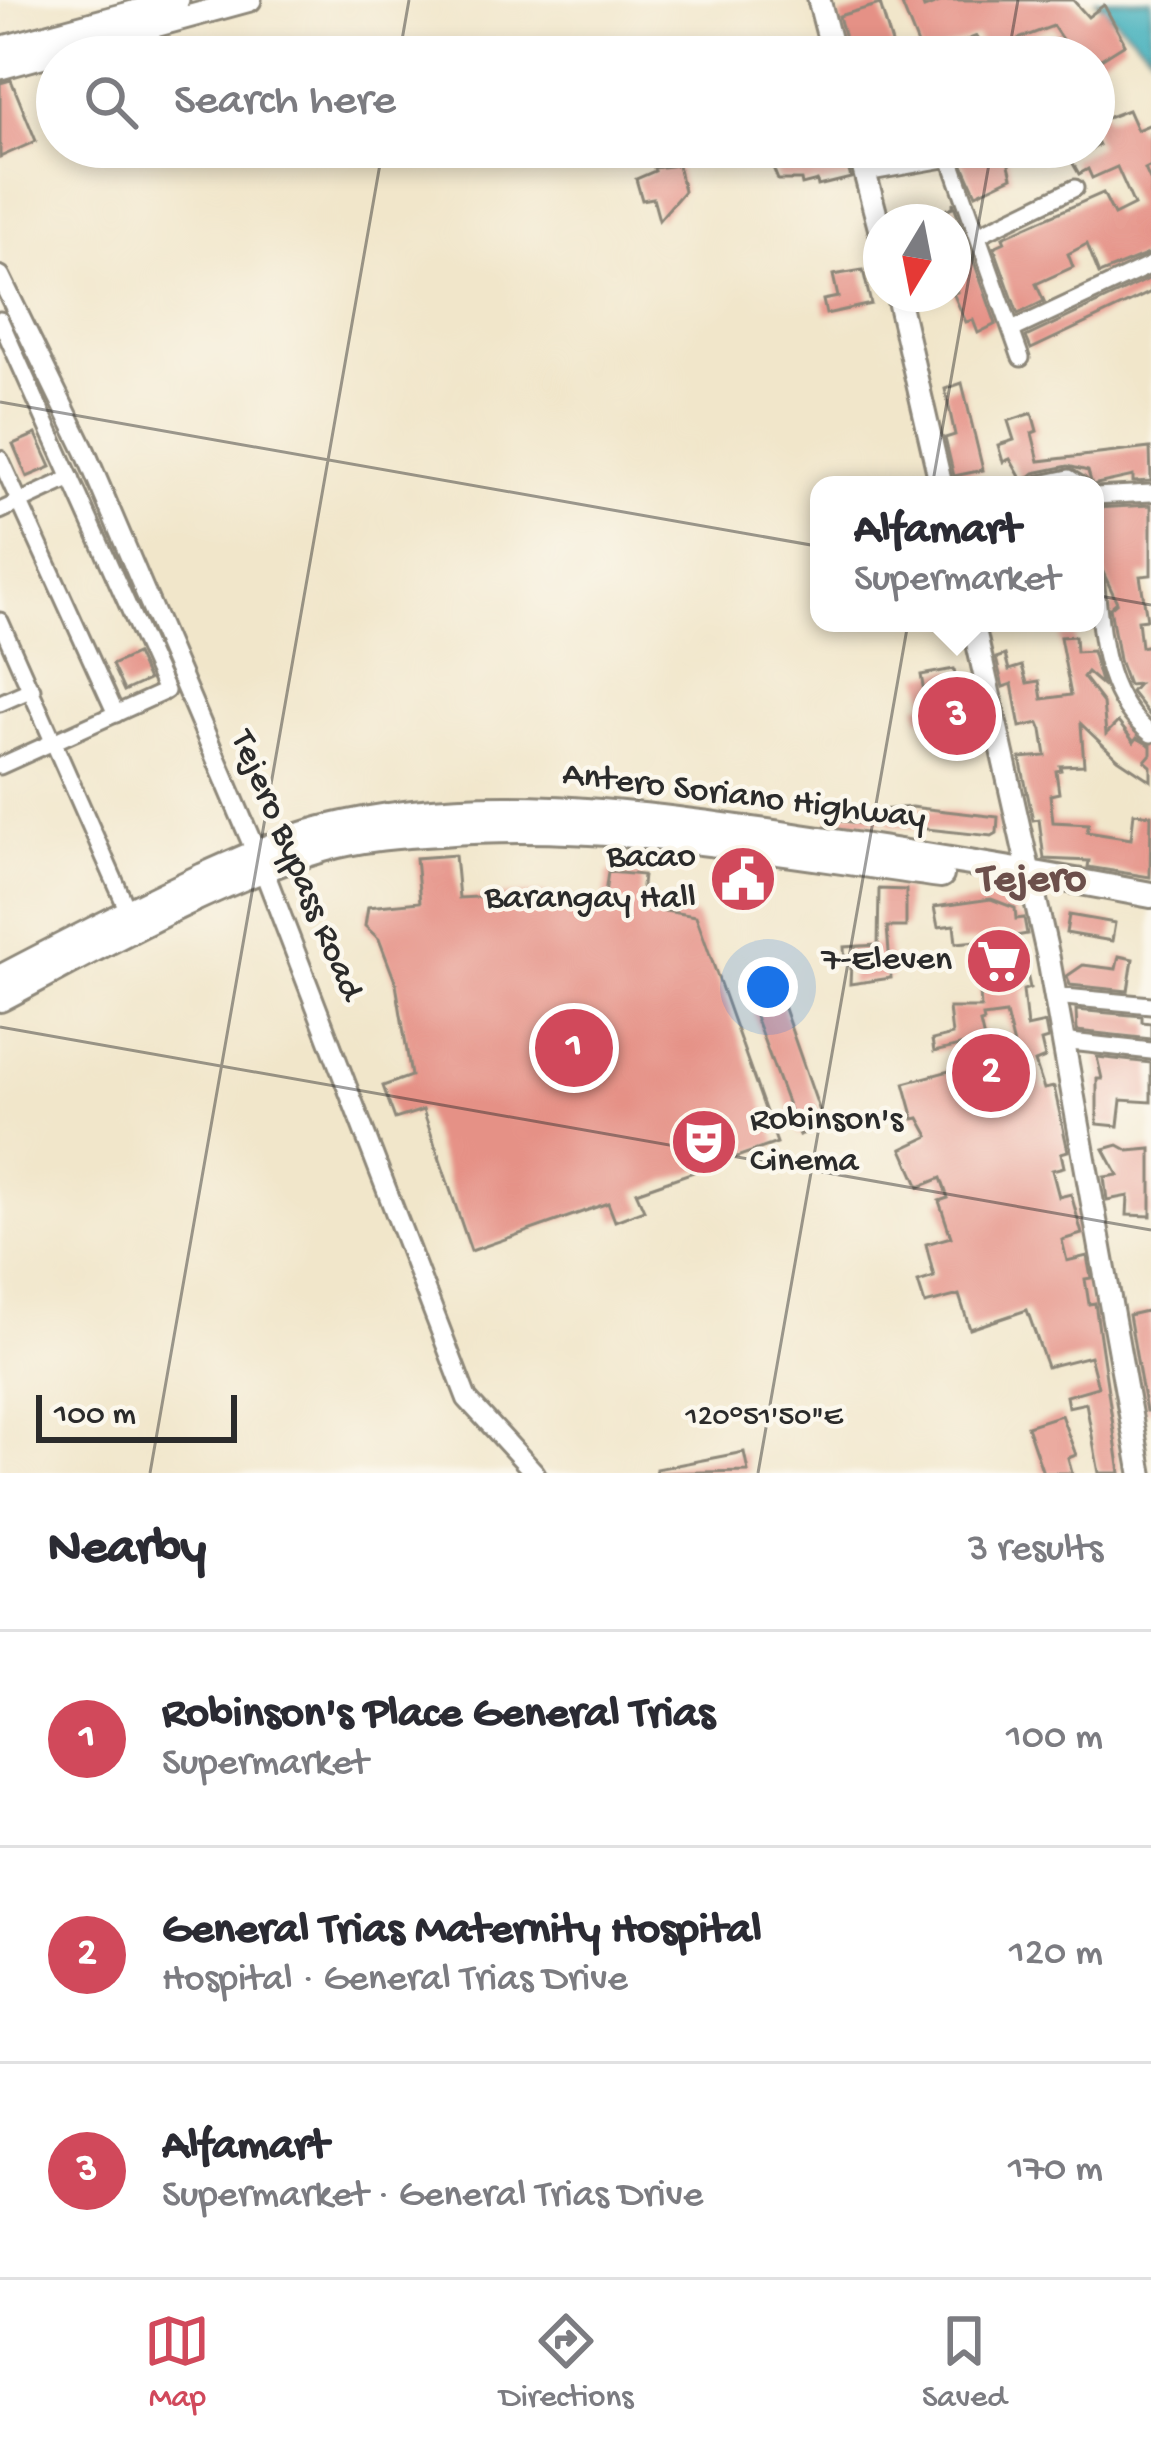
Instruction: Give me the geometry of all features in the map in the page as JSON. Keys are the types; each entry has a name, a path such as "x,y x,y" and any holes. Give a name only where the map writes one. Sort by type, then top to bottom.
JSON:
{"main road":[{"path":"44,36 178,0"},
{"path":"118,36 250,0"},
{"path":"819,0 828,36"},
{"path":"0,48 36,38"},
{"path":"0,68 36,58"},
{"path":"864,168 873,204"},
{"path":"901,312 939,476"},
{"path":"975,632 1032,880 1142,1473"},
{"name":"Antero Soriano Highway","path":"0,978 132,909 260,862 350,843 445,832 550,829 666,838 1151,895"},
{"name":"Antero Soriano Highway","path":"0,999 260,862"},
{"name":"Antero Soriano Highway","path":"1032,880 1151,909"}],"street":[{"path":"865,173 893,168"},
{"path":"954,168 1021,358"},
{"path":"978,235 1075,188"},
{"path":"1012,329 1151,266"},
{"name":"Tejero Bypass Road","path":"0,276 85,451 260,862 467,1399 535,1473"},
{"path":"0,320 166,691 0,766"},
{"path":"0,459 116,714"},
{"path":"0,511 70,478"},
{"path":"1104,496 1151,493"},
{"path":"0,622 55,741 57,757 132,909"},
{"path":"1102,632 1106,664 1120,702 1151,734"},
{"path":"0,703 32,689"},
{"path":"1054,996 1151,1005"},
{"path":"1062,1041 1151,1051"}],"water":[{"path":"1096,0 1151,0 1151,54"}],"building":[{"path":"916,0 924,8 945,0 1073,0 1088,17 1104,5 1125,44 1115,50 1115,36 1060,36 1053,26 1026,36 915,36 902,5"},
{"path":"880,4 890,36 844,36 839,16"},
{"path":"11,80 36,141 0,157 0,83"},
{"path":"1128,110 1137,130 1151,124 1151,166 1145,169 1151,182 1151,253 1099,274 1087,244 1068,254 1073,267 1036,284 1044,301 1018,314 994,247 1005,242 1003,237 1103,193 1114,215 1134,205 1117,167 1115,115"},
{"path":"679,168 684,191 659,220 653,198 642,200 636,179"},
{"path":"773,168 848,168 851,178 818,186 817,181 802,185 801,180 778,180"},
{"path":"964,168 1010,168 1012,177 976,194"},
{"path":"1076,168 1115,168 1092,178 1088,169 1079,174"},
{"path":"971,253 996,324 978,333 973,320 966,322 962,312 971,312"},
{"path":"863,270 863,306 826,314 823,300 838,297 833,275"},
{"path":"1151,278 1151,292 1031,349 1026,337"},
{"path":"962,383 983,470 954,476 945,438 955,435 945,389"},
{"path":"1032,413 1039,461 1150,448 1151,481 1133,482 1133,476 1104,482 1104,476 1089,476 1088,471 1068,466 1020,476 1010,459 1003,462 998,445 1014,440 1008,421"},
{"path":"36,434 51,467 27,477 13,444"},
{"path":"1151,505 1151,575 1140,576 1147,619 1138,620 1141,647 1150,645 1151,651 1151,717 1131,692 1138,684 1128,685 1119,660 1110,608 1117,602 1104,574 1104,508"},
{"path":"1075,636 1076,652 1092,651 1102,685 1087,672 1083,677 1103,703 1106,734 1118,722 1134,742 1137,738 1151,746 1145,761 1151,766 1151,781 1118,759 1081,724 1084,765 1060,766 1056,771 1059,793 1050,795 1053,822 1089,824 1087,832 1131,839 1134,813 1151,815 1150,877 1088,867 1089,861 1044,859 1039,819 1033,820 1020,758 1046,756 1042,730 1039,723 1020,727 1012,684 1003,687 996,658 1005,655 1009,670 1022,666 1027,683 1039,681 1042,699 1071,695 1060,637"},
{"path":"136,654 148,680 124,691 112,665"},
{"path":"954,669 959,696 969,694 976,733 946,739 941,713 920,718 917,705 926,703 921,675"},
{"path":"911,807 998,817 997,833 889,825 889,820 829,819 829,815"},
{"path":"455,855 459,898 540,894 604,901 608,872 643,875 640,907 696,916 777,1143 636,1192 644,1210 615,1221 608,1203 471,1251 423,1110 395,1119 383,1086 411,1076 396,984 379,939 365,926 368,907 420,902 416,858"},
{"path":"879,889 906,890 906,927 887,927 891,978 850,984 851,965 845,964 844,947 878,945"},
{"path":"991,899 1015,908 1016,919 1024,918 1027,934 1016,936 1020,971 1026,969 1030,988 1023,990 1027,1027 1045,1023 1048,1039 1041,1041 1045,1058 1035,1062 1044,1089 1054,1087 1068,1151 1061,1153 1064,1167 1052,1170 1059,1197 1071,1194 1082,1234 1062,1240 1067,1261 1087,1256 1091,1278 1085,1279 1089,1304 1095,1303 1120,1473 1099,1473 1086,1403 1068,1407 1066,1396 1098,1387 1090,1356 1047,1367 1027,1310 970,1329 959,1295 925,1304 918,1282 934,1277 926,1244 951,1237 939,1201 948,1198 941,1178 919,1187 902,1149 929,1136 919,1118 914,1119 904,1083 972,1065 968,1044 934,1052 932,1040 952,1035 949,1008 981,1008 977,941 956,943 954,925 938,927 934,907","holes":["1006,1014 1016,1054 989,1061 980,1023 983,1017"]},
{"path":"1069,915 1115,923 1112,941 1066,933"},
{"path":"1119,956 1133,959 1128,991 1070,985 1067,976 1083,965 1116,969"},
{"path":"781,1000 825,1126 799,1135 753,1011"},
{"path":"1076,1010 1142,1016 1142,1022 1151,1023 1151,1039 1077,1031"},
{"path":"1097,1057 1151,1063 1151,1102 1121,1100 1118,1126 1097,1124 1097,1079 1102,1079"},
{"path":"1118,1145 1129,1151 1151,1149 1151,1216 1127,1215 1128,1196 1107,1200 1104,1177 1118,1175 1104,1149"},
{"path":"1151,1310 1151,1411 1146,1411 1129,1315"},
{"path":"1061,1415 1076,1455 1068,1458 1072,1473 1043,1473 1027,1426"},
{"path":"744,1452 748,1471 656,1473 656,1469"}],"place":[{"name":"Alfamart","path":"957,716"},
{"name":"Bacao Barangay Hall","path":"743,879"},
{"name":"7-Eleven","path":"999,961"},
{"name":"Robinson's Place General Trias","path":"574,1048"},
{"name":"General Trias Maternity Hospital","path":"991,1073"},
{"name":"Robinson's Cinema","path":"704,1142"}],"district":[{"name":"Tejero","path":"1032,881"}]}
